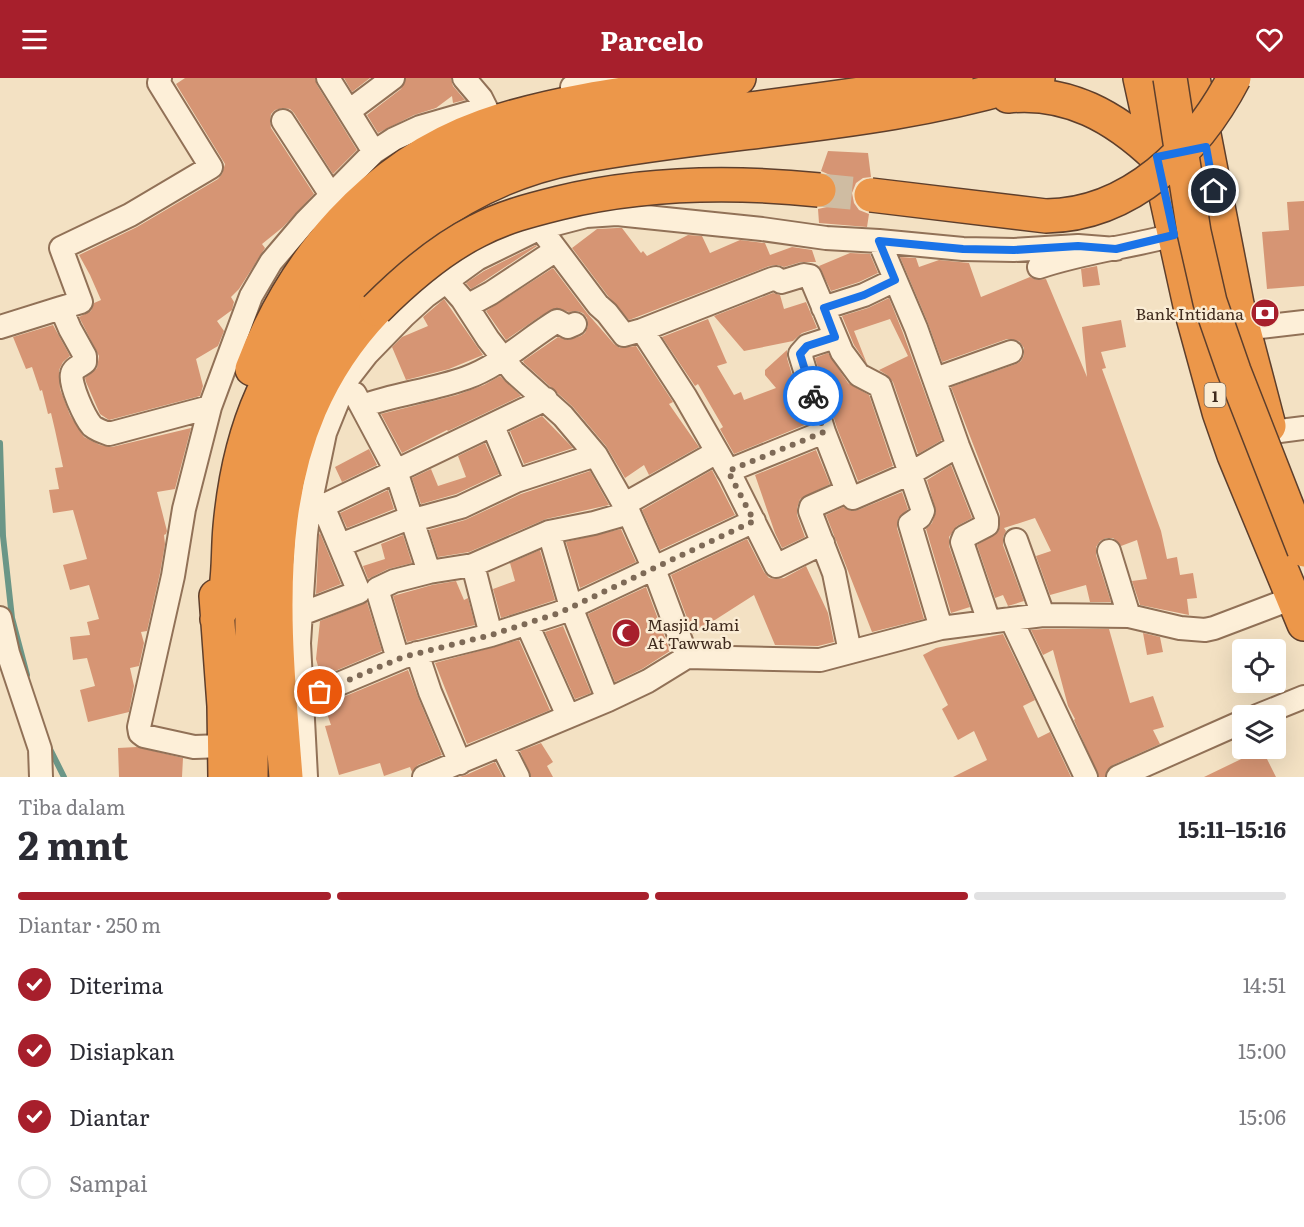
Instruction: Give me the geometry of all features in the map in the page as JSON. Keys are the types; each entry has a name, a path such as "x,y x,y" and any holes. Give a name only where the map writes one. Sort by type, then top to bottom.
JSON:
{"highway":[{"path":"225,761 215,554 218,506 227,454 244,392 266,336 283,302 312,258 343,220 375,189 414,160 447,142 483,127 527,113 586,100 739,78"},
{"path":"217,619 227,590 231,519 237,483 251,423 270,376 295,330 332,278 373,234 416,197 452,175 490,157 545,140 606,128 949,85 1038,78"},
{"name":"1","path":"1140,78 1191,310 1219,412 1234,455 1298,611"},
{"path":"1170,78 1192,221 1210,302 1234,371 1304,550"},
{"path":"1193,78 1243,329 1272,432 1304,508"},
{"path":"871,195 1046,216 1087,212 1132,190 1176,159 1206,125 1233,78"},
{"path":"251,777 254,530 264,466 281,410 297,374 326,328 367,275 429,219 458,201 504,178 545,164 606,152 808,125 949,85 1071,101 1108,117 1141,141 1157,157 1206,147"},
{"path":"286,777 275,609 278,536 283,498 297,441 322,383 346,342 376,309 417,271 447,248 490,225 536,209 606,194 681,184 736,183 819,190"}],"street":[{"path":"0,327 81,302 61,248 130,214 211,167 159,83 160,78"},
{"path":"328,78 374,152"},
{"path":"349,111 393,78"},
{"path":"464,78 481,98 486,108"},
{"path":"225,761 194,747 144,736 140,733 139,727 174,576 184,509 210,407 251,296 271,262 331,195 374,152 394,139 420,128 520,98 614,78"},
{"path":"283,121 331,195"},
{"path":"504,178 555,250 623,334 642,330 772,279 781,282 807,275 812,279 842,352 860,375 880,386 923,511 920,517 910,524 941,628"},
{"path":"306,777 299,659 301,614 325,433 346,381 367,354 404,316 446,281 532,217 617,214 826,238 963,249 1014,250 1078,246 1116,249"},
{"path":"1039,267 1070,256 1116,249 1174,235"},
{"path":"879,241 916,328 988,522 987,525 964,537 962,542 989,622"},
{"path":"467,306 491,293 555,250"},
{"path":"824,308 864,295 895,280"},
{"path":"446,281 467,306 503,359 526,385 546,399 563,416 596,455 627,509 654,569 687,657"},
{"path":"61,308 85,356 85,362 72,370 71,377 81,406 91,424 98,430 109,434 210,407"},
{"path":"362,406 385,398 468,378 503,359 557,321 568,327 575,324"},
{"path":"1243,329 1304,322"},
{"path":"642,330 722,461 776,566 823,543"},
{"path":"835,337 807,346 800,354 824,432 847,491 853,498 911,473 958,446"},
{"path":"934,379 1011,352"},
{"path":"346,381 362,406 396,471 429,572"},
{"path":"316,508 546,399"},
{"path":"493,426 516,481"},
{"path":"1272,432 1304,428"},
{"path":"460,763 430,692 408,656 377,589 394,581 429,572 473,565 549,532 594,523 722,461 824,432"},
{"path":"340,545 412,517 417,519 460,507 516,481 596,455"},
{"path":"847,491 811,507 810,511 834,573 850,652"},
{"path":"301,614 359,592 340,545 316,508"},
{"path":"303,699 408,656 491,635 571,607 754,521"},
{"path":"549,532 571,607 608,700"},
{"path":"1016,540 1043,615"},
{"path":"1109,551 1129,616"},
{"path":"473,565 491,635"},
{"path":"424,777 608,700 648,681 687,657 820,660 941,628 1043,615 1129,616 1180,628 1205,630 1298,611"},
{"path":"0,618 8,653 40,749 41,777"},
{"path":"1011,619 1086,777"},
{"path":"527,624 568,716"},
{"path":"1284,705 1304,697"},
{"path":"1118,777 1232,726"},
{"path":"502,745 518,777"}],"building":[{"path":"185,78 315,78 357,150 333,174 290,109 275,110 271,114 271,128 314,194 283,227 262,244 265,248 239,289 231,297 234,302 232,310 217,321 224,331 218,346 196,359 203,386 200,396 109,420 100,414 85,378 97,368 99,356 79,317 91,311 94,303 101,300 79,255 137,227 218,179 222,174 225,164 176,84"},
{"path":"344,78 370,78 352,92"},
{"path":"406,78 451,78 453,86 465,100 453,103 452,96 436,108 414,115 378,133 367,115 401,89"},
{"path":"828,151 868,153 871,177 863,178 856,183 852,193 854,203 859,210 869,214 867,227 819,223 818,209 827,207 834,201 838,192 836,182 830,175 821,171"},
{"path":"1304,201 1304,286 1267,289 1262,232 1289,230 1287,202"},
{"path":"622,228 641,253 643,251 647,256 688,235 702,236 710,253 740,240 765,243 770,255 792,247 812,250 816,262 801,262 784,267 769,266 629,320 572,248 597,229"},
{"path":"536,245 471,289 466,283 484,271"},
{"path":"850,253 870,254 878,273 831,291 819,266"},
{"path":"900,257 916,258 919,267 939,260 969,263 981,297 1030,277 1037,280 1046,279 1087,377 1082,327 1121,320 1126,347 1101,352 1106,368 1102,369 1161,531 1167,559 1177,557 1180,575 1193,573 1197,598 1187,599 1189,615 1140,605 1132,581 1147,579 1137,540 1121,546 1113,538 1106,538 1096,547 1096,555 1111,602 1090,602 1086,585 1050,595 1036,556 1051,551 1035,518 1004,528 1006,531 1003,545 1024,601 1008,606 1003,595 995,598 977,545 998,532 1000,514 951,387 1016,364 1024,355 1024,348 1019,341 1007,339 942,362"},
{"path":"1097,266 1100,285 1083,287 1081,269"},
{"path":"553,268 614,344 620,348 636,346 673,402 669,404 699,447 649,475 644,465 625,478 606,446 573,407 524,363 523,361 558,337 568,340 581,336 588,326 587,318 583,313 577,311 569,312 556,308 506,340 486,311"},
{"path":"773,293 780,295 784,309 806,302 817,328 802,333 793,341 744,351 714,316"},
{"path":"889,298 942,440 918,454 893,382 879,370 908,356 890,319 854,331 867,364 854,345 842,316 868,308"},
{"path":"444,299 483,355 449,369 406,380 392,347 402,337 428,326 423,317"},
{"path":"708,319 727,363 717,366 734,395 741,392 744,400 776,388 765,375 765,370 787,350 787,358 807,424 734,454 720,429 723,427 698,384 695,386 662,337"},
{"path":"53,325 70,356 59,370 60,389 70,415 84,437 100,445 112,447 191,428 175,489 157,492 167,531 164,535 165,544 160,573 147,631 141,632 144,643 139,666 130,668 134,686 129,712 88,722 80,690 95,686 87,658 73,660 70,637 90,635 87,622 99,619 89,585 70,590 63,565 87,559 73,510 53,513 49,490 59,489 55,468 63,467 55,430 51,413 48,414 42,390 40,391 32,367 26,369 13,337"},
{"path":"828,353 848,383 869,395 893,466 858,481 837,428 815,358"},
{"path":"500,376 521,396 402,453 381,414 457,395"},
{"path":"542,416 573,448 524,464 510,431"},
{"path":"485,443 499,474 456,494 421,504 412,478 431,469 438,486 466,477 458,456"},
{"path":"369,449 377,465 342,482 335,467"},
{"path":"816,450 830,484 800,499 797,515 805,537 782,548 755,475"},
{"path":"951,465 972,518 957,526 949,537 949,546 970,607 951,613 926,529 932,523 936,511 927,480"},
{"path":"712,470 735,515 660,550 642,510"},
{"path":"590,471 609,505 546,519 469,552 438,557 429,530 465,520 521,494"},
{"path":"388,490 394,509 347,528 340,513"},
{"path":"902,492 908,509 898,519 897,528 924,619 872,632 826,515 843,507 851,511 858,510"},
{"path":"621,529 636,562 580,588 566,542"},
{"path":"320,533 341,584 316,594 319,535"},
{"path":"403,535 412,563 388,569 368,579 363,566 385,559 381,544"},
{"path":"747,539 769,578 784,578 806,566 828,613 834,642 818,646 775,645 754,595 693,634 671,575"},
{"path":"540,550 555,600 501,618 493,589 515,581 510,563"},
{"path":"456,581 464,600 468,598 475,625 407,642 393,596"},
{"name":"Masjid Jami At Tawwab","path":"646,587 670,651 642,669 615,682 588,614"},
{"path":"367,602 382,651 321,677 316,659 320,621"},
{"path":"563,626 591,693 575,699 545,632"},
{"path":"1109,629 1130,703 1153,696 1164,727 1153,730 1160,744 1113,765 1107,770 1105,777 1099,777 1068,706 1053,650 1043,655 1031,630"},
{"path":"1143,633 1160,637 1163,652 1147,655"},
{"path":"1003,634 1035,700 1023,706 1038,738 1050,732 1071,777 953,777 987,760 974,731 958,740 942,709 948,705 923,655 936,648"},
{"path":"519,640 550,710 467,744 435,663"},
{"path":"408,670 442,755 418,765 412,772 410,767 384,776 380,763 339,775 325,726 331,725 324,705"},
{"path":"541,743 553,762 547,766 553,777 531,777 520,751"},
{"path":"137,747 183,758 182,777 119,777 118,748"},
{"path":"1241,759 1267,759 1276,777 1204,777"},
{"path":"495,762 503,777 459,777 466,775"}],"waterway":[{"path":"0,443 3,536 12,618 27,675"},
{"path":"48,745 64,777"}],"tunnel":[{"path":"819,190 871,195"}],"way so far":[{"path":"320,692 353,676 403,657 491,635 559,613 754,521 728,471 824,432 813,396"}],"place":[{"name":"Bank Intidana","path":"1265,313"},
{"name":"Masjid Jami At Tawwab","path":"626,633"}],"route":[{"path":"813,396 800,354 807,346 835,337 824,308 864,295 895,280 879,241 963,249 1014,250 1078,246 1116,249 1174,235 1157,157 1206,147 1214,191"}]}
